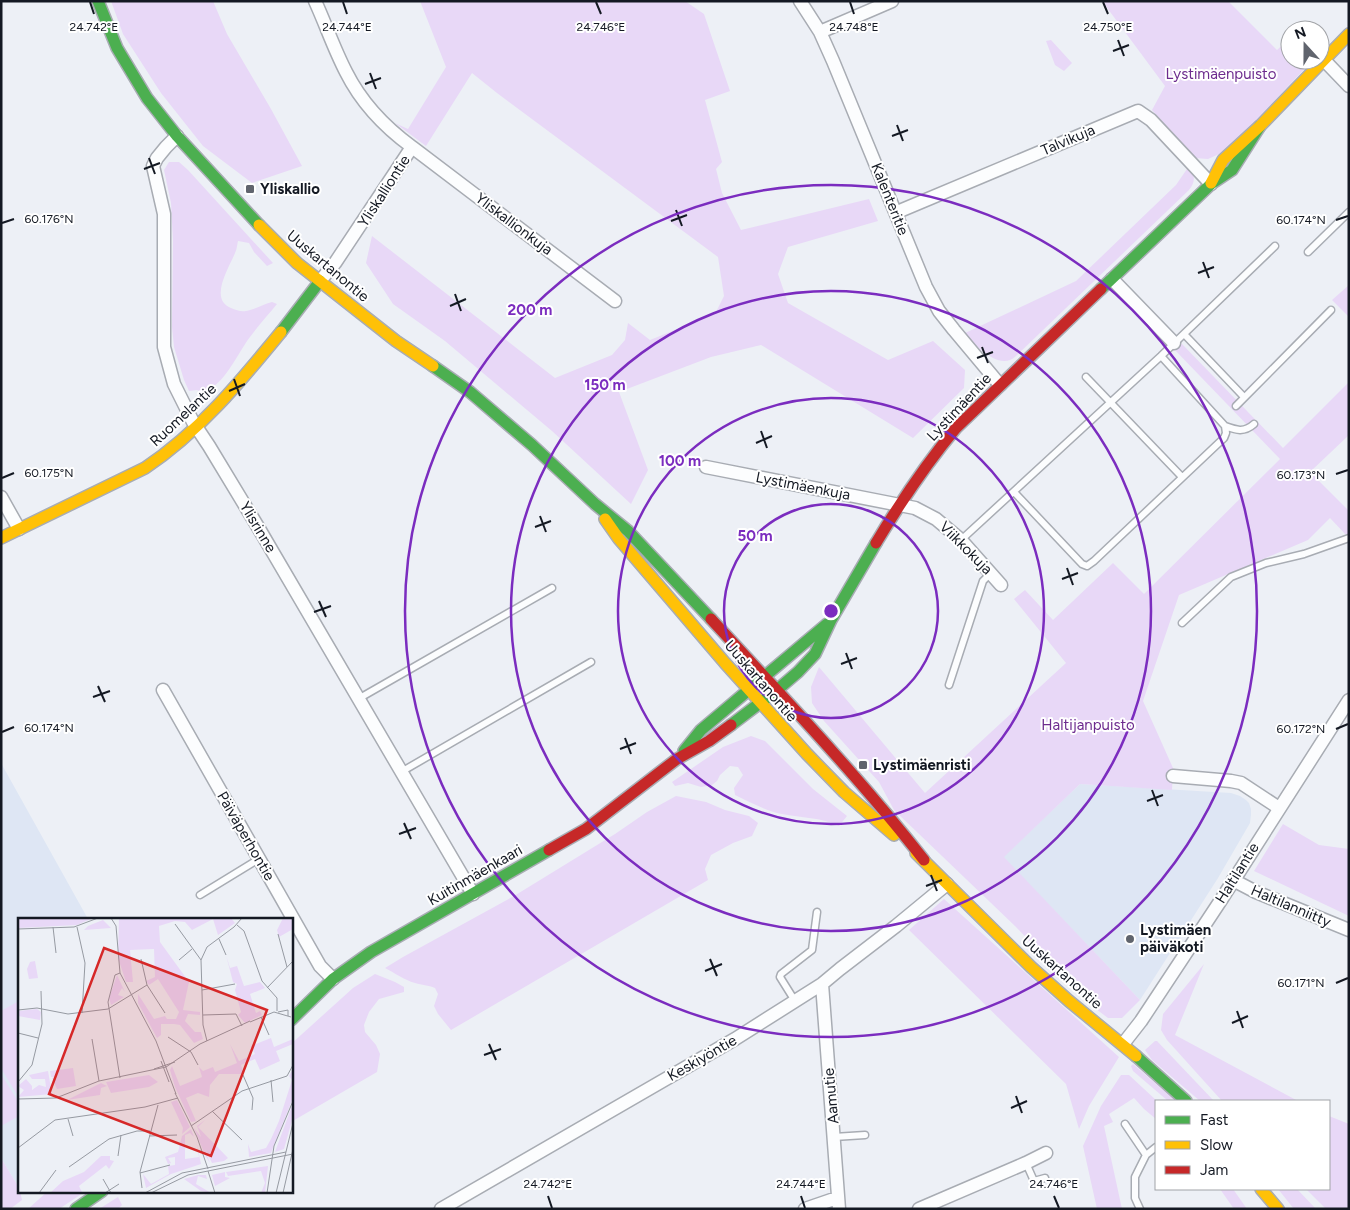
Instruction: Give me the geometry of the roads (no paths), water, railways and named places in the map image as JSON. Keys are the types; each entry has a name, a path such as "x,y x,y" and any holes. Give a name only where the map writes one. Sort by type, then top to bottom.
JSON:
{"street":[{"name":"Uuskartanontie","path":"98,1 118,48 147,98 177,136 258,225 297,263 396,341 470,392 532,445 595,504 628,531 777,690 947,884 1031,967 1123,1044 1185,1100"},
{"name":"Yliskalliontie","path":"315,1 346,74 360,95 389,129 412,147 335,264 320,281"},
{"name":"Kalenteritie","path":"800,1 820,32 833,61 926,287 939,311 1000,385"},
{"path":"820,32 892,1"},
{"name":"Lystimäentie","path":"1330,54 1349,34"},
{"path":"1330,66 1349,86"},
{"name":"Lystimäentie","path":"760,703 798,672 815,654 831,620 899,505 956,428 1211,184 1223,160 1260,126 1314,70"},
{"name":"Talvikuja","path":"902,210 1138,110 1151,120 1211,184"},
{"name":"Ylisrinne","path":"177,136 161,152 153,166 164,214 164,347 174,384 197,427 258,527 473,894"},
{"name":"Yliskallionkuja","path":"412,147 615,301"},
{"path":"1112,279 1174,343"},
{"name":"Ruomelantie","path":"1,538 145,468 164,456 217,407 264,352 320,281"},
{"name":"Lystimäenkuja","path":"706,467 899,505"},
{"path":"1,497 19,529"},
{"name":"Uuskartanontie","path":"595,504 619,539 748,690 807,754 844,792 924,860"},
{"name":"Viikkokuja","path":"899,505 915,508 936,519 961,540 1001,585"},
{"name":"Lystimäentie","path":"748,690 831,620"},
{"name":"Päiväperhontie","path":"163,690 320,966 333,979"},
{"name":"Kuitinmäenkaari","path":"677,759 701,730 748,690"},
{"name":"Haltilantie","path":"1123,1044 1141,1021 1349,700"},
{"name":"Kuitinmäenkaari","path":"292,1019 333,979 371,952 586,829 621,804 677,759 709,741 760,703"},
{"path":"1173,776 1241,783 1279,808"},
{"name":"Haltilanniitty","path":"1233,880 1256,892 1349,930"},
{"name":"Keskiyöntie","path":"441,1209 735,1039 822,984 947,884"},
{"name":"Aamutie","path":"822,984 838,1204"},
{"path":"919,1209 941,1204 1046,1153"},
{"path":"1262,1190 1278,1209"},
{"path":"76,1209 101,1192"},
{"path":"805,1209 838,1204"}],"lane":[{"path":"1308,252 1349,212"},
{"path":"961,540 1161,356 1274,246"},
{"path":"1236,406 1331,310"},
{"path":"1184,334 1244,397"},
{"path":"1161,356 1225,426 1234,430 1242,430 1248,429 1254,424"},
{"path":"1086,377 1182,477"},
{"path":"1014,492 1082,564 1087,566 1224,438 1225,426"},
{"path":"1182,624 1231,577 1266,563 1304,554 1349,538"},
{"path":"949,685 983,581 991,573"},
{"path":"358,699 552,588"},
{"path":"402,772 591,662"},
{"path":"200,895 259,859"},
{"path":"795,1001 780,977 781,974 812,950 816,912"},
{"path":"1125,1124 1146,1155"},
{"path":"834,1137 865,1135"},
{"path":"1140,1209 1136,1198 1135,1177 1146,1155 1155,1148"},
{"path":"1026,1163 1034,1181 1045,1178"}],"place":[{"name":"Yliskallio","path":"250,189"},
{"name":"Lystimäenristi","path":"863,765"},
{"name":"Lystimäen päiväkoti","path":"1130,939"}],"park label":[{"name":"Lystimäenpuisto","path":"1221,74"},
{"name":"Haltijanpuisto","path":"1088,725"}]}
